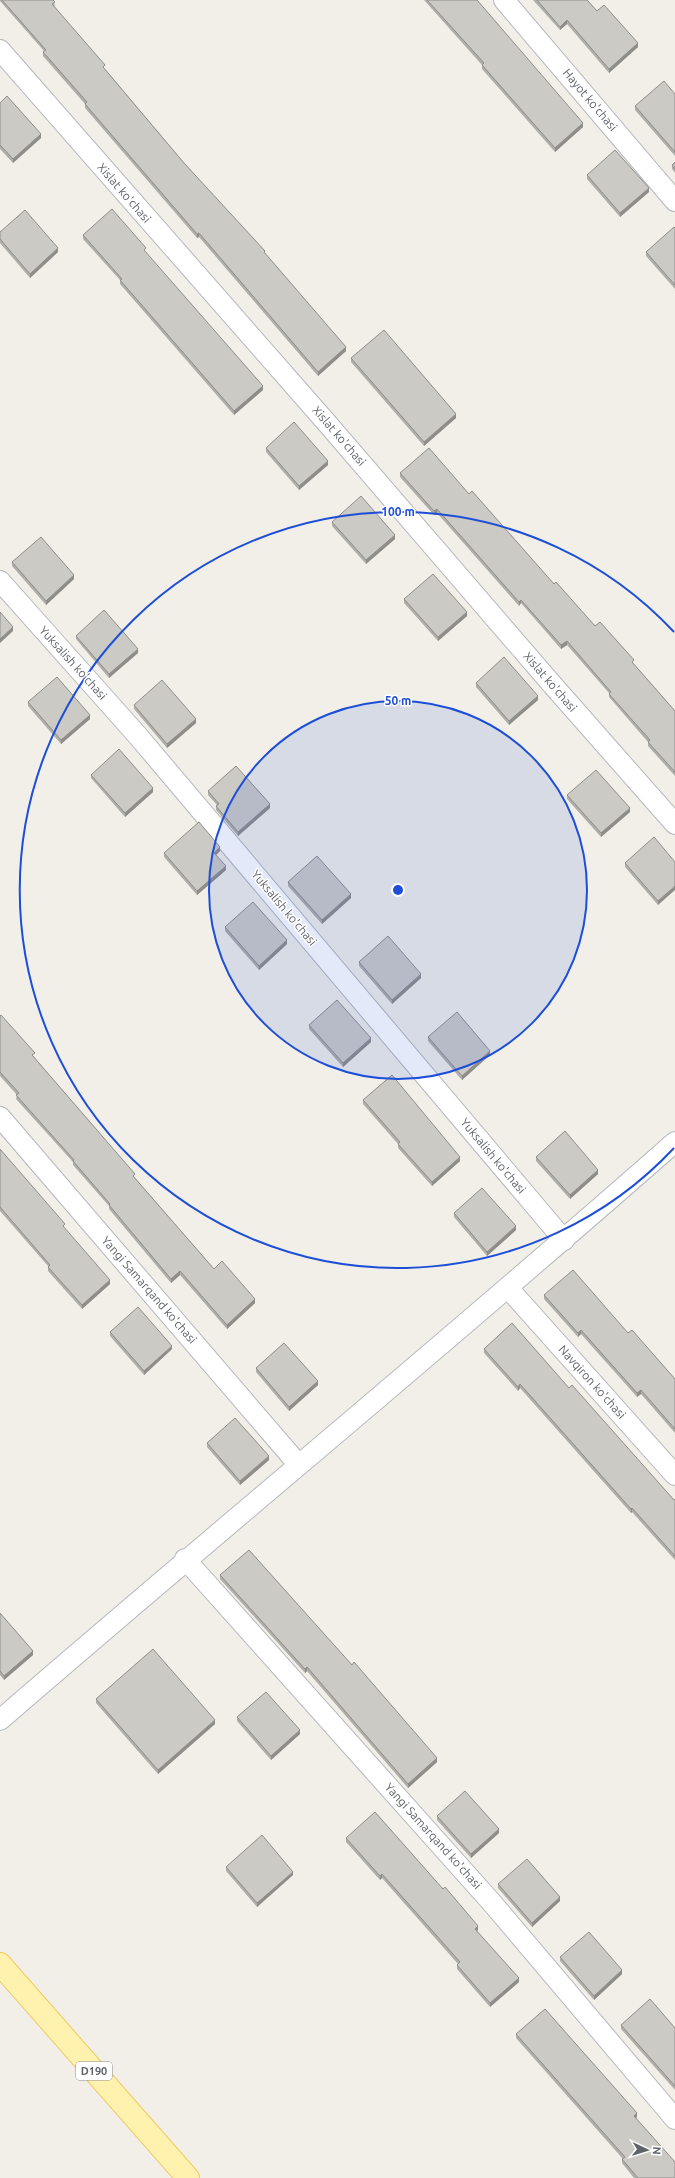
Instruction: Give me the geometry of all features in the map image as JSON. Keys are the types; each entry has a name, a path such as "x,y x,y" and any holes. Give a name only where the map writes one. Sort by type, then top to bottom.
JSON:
{"main road":[{"name":"D190","path":"0,1964 188,2178"}],"street":[{"name":"Hayot ko'chasi","path":"504,0 675,200"},
{"name":"Xislat ko'chasi","path":"0,50 675,824"},
{"name":"Yuksalish ko'chasi","path":"0,581 138,736 564,1240"},
{"name":"Yangi Samarqand ko'chasi","path":"0,1116 298,1464"},
{"path":"0,1720 185,1559 508,1288 675,1142"},
{"name":"Navqiron ko'chasi","path":"508,1288 675,1475"},
{"name":"Yangi Samarqand ko'chasi","path":"185,1559 494,1904 675,2119"}],"building":[{"path":"2,0 53,0 55,2 52,4 105,65 103,67 184,163 265,251 264,252 346,347 318,372 199,233 197,234 85,104 87,102 43,52 46,50"},
{"path":"427,0 477,0 583,123 555,148 482,65 484,63"},
{"path":"537,0 587,0 597,11 604,5 638,43 609,69 567,20 560,27"},
{"path":"664,81 675,94 675,152 635,106"},
{"path":"7,96 41,134 13,159 0,145 0,103"},
{"path":"615,150 649,188 620,213 587,175"},
{"path":"675,162 675,169 672,165"},
{"path":"112,209 146,248 144,250 263,386 234,411 120,280 122,279 83,235"},
{"path":"25,210 58,248 30,274 0,239 0,232"},
{"path":"674,227 675,228 675,285 646,252"},
{"path":"384,330 456,414 424,442 351,358"},
{"path":"294,422 328,461 299,486 266,448"},
{"path":"429,448 469,494 472,491 554,584 556,582 595,626 600,622 634,660 632,662 675,711 675,772 648,742 650,740 609,694 611,692 567,641 561,645 521,600 519,602 437,509 434,511 400,473"},
{"path":"361,496 395,535 366,560 332,522"},
{"path":"41,537 74,575 46,601 12,562"},
{"path":"433,574 467,612 438,637 404,599"},
{"path":"104,610 138,649 109,674 76,636"},
{"path":"0,612 13,627 0,639"},
{"path":"504,657 538,696 509,721 476,683"},
{"path":"57,677 90,715 61,740 28,702"},
{"path":"162,680 196,719 167,744 134,705"},
{"path":"119,749 153,788 125,813 91,775"},
{"path":"236,766 270,804 238,832 216,806 219,804 208,791"},
{"path":"596,770 630,808 601,833 567,795"},
{"path":"199,822 220,847 214,853 226,866 197,891 164,853"},
{"path":"654,837 675,862 675,886 658,901 625,863"},
{"path":"317,856 351,894 322,920 288,882"},
{"path":"253,902 287,940 259,966 225,927"},
{"path":"388,936 421,974 392,1000 359,962"},
{"path":"337,1000 371,1038 343,1063 309,1025"},
{"path":"457,1012 490,1051 462,1076 428,1037"},
{"path":"1,1015 35,1053 32,1055 135,1174 133,1176 214,1269 222,1261 255,1299 227,1325 180,1271 171,1279 73,1161 74,1160 16,1095 19,1093 0,1072"},
{"path":"392,1075 460,1157 432,1182 398,1144 400,1142 363,1100"},
{"path":"565,1131 598,1170 570,1195 536,1157"},
{"path":"0,1149 65,1224 63,1226 110,1280 82,1305 48,1267 50,1265 0,1207"},
{"path":"482,1188 516,1226 487,1252 454,1213"},
{"path":"573,1270 628,1333 632,1330 675,1379 675,1429 641,1390 637,1393 581,1330 578,1333 544,1295"},
{"path":"138,1307 172,1346 144,1371 110,1332"},
{"path":"512,1323 569,1388 572,1385 674,1500 675,1499 675,1556 632,1508 631,1509 520,1384 518,1387 484,1349"},
{"path":"284,1343 318,1381 289,1407 256,1368"},
{"path":"235,1418 269,1456 240,1481 207,1443"},
{"path":"249,1550 352,1665 354,1662 437,1758 408,1784 307,1667 305,1669 220,1575"},
{"path":"0,1613 33,1651 4,1676 0,1671"},
{"path":"153,1649 215,1720 158,1770 96,1699"},
{"path":"266,1692 300,1730 271,1756 237,1717"},
{"path":"465,1791 499,1829 471,1854 437,1816"},
{"path":"375,1812 443,1889 445,1887 478,1926 475,1929 519,1978 490,2003 457,1965 460,1962 382,1874 380,1876 346,1838"},
{"path":"262,1835 293,1872 257,1903 226,1867"},
{"path":"527,1859 560,1897 532,1923 498,1884"},
{"path":"589,1932 622,1970 594,1996 560,1957"},
{"path":"650,1999 675,2028 675,2086 621,2025"},
{"path":"545,2009 637,2113 634,2116 675,2162 675,2178 638,2178 622,2159 625,2157 516,2034"}]}
